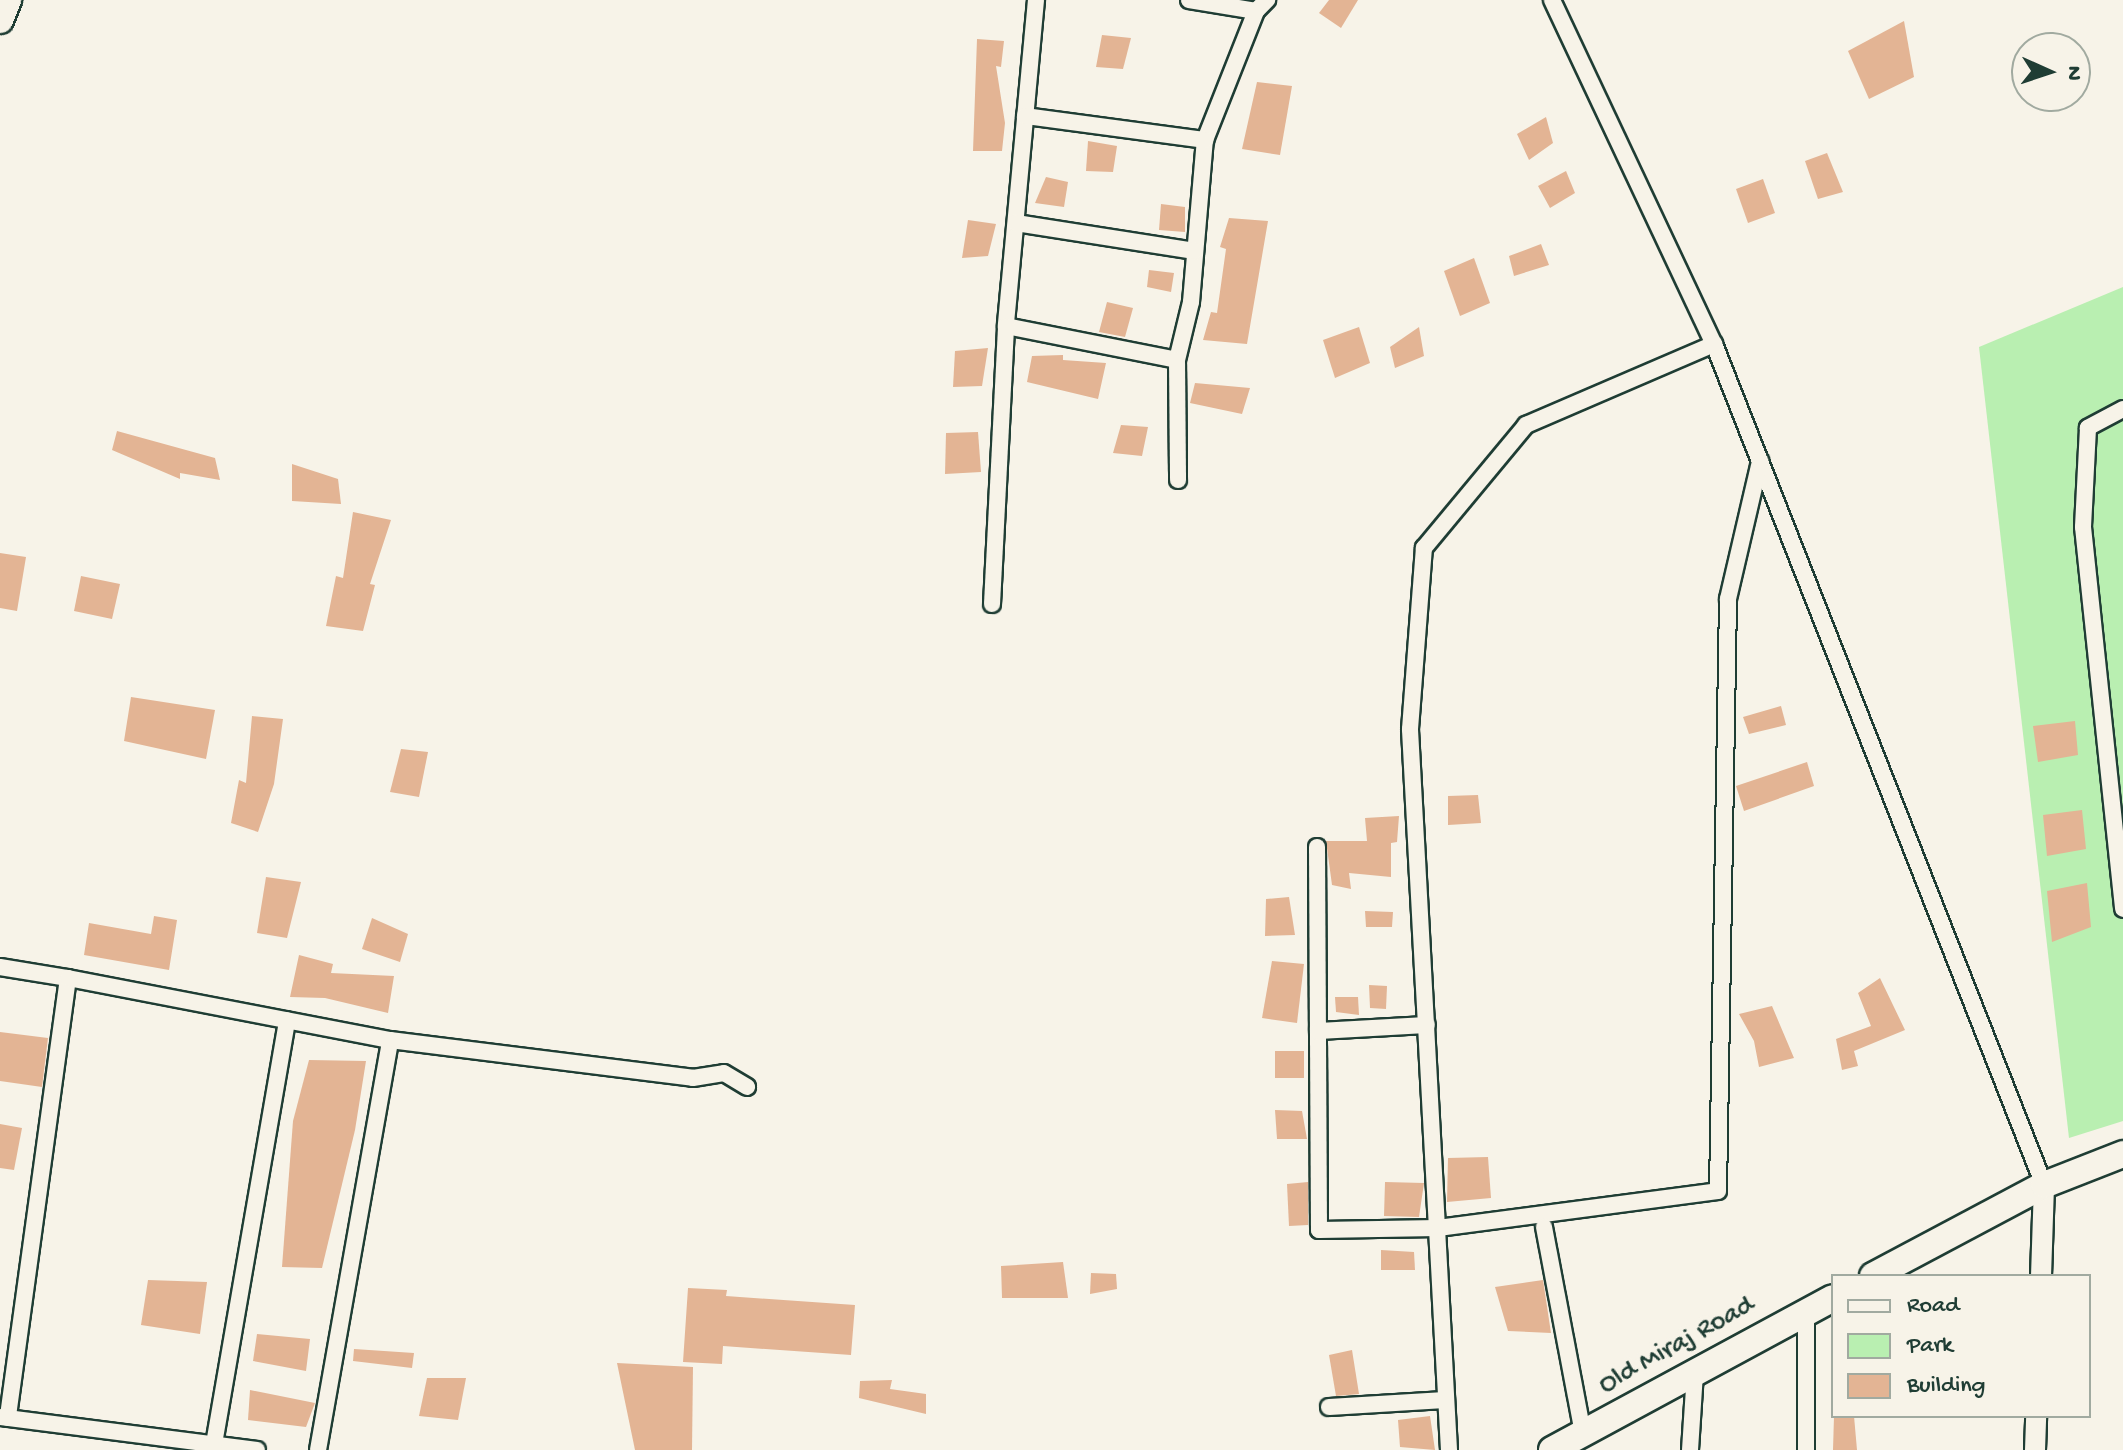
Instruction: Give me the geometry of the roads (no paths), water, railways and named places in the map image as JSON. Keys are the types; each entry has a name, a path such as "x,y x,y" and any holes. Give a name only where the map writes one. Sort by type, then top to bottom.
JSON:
{"main road":[{"path":"0,20 8,0"},
{"path":"1877,1274 2044,1185 2123,1154"},
{"name":"Old Miraj Road","path":"1552,1450 1831,1299"}],"street":[{"path":"992,604 1006,326 1036,0"},
{"path":"1178,480 1177,360 1191,302 1205,140 1261,6 1189,0"},
{"path":"1552,0 1714,344 2044,1185 2041,1274"},
{"path":"1025,116 1205,140"},
{"path":"1016,223 1195,251"},
{"path":"1006,326 1177,360"},
{"path":"1449,1450 1410,729 1424,548 1526,425 1714,344"},
{"path":"2123,409 2088,428 2083,527 2123,909"},
{"path":"1317,847 1319,1230 1438,1228 1718,1191 1728,599 1760,461"},
{"path":"0,967 390,1040 693,1078 724,1073 747,1087"},
{"path":"68,978 4,1418 257,1450"},
{"path":"214,1444 287,1020"},
{"path":"1318,1031 1427,1025"},
{"path":"318,1450 390,1040"},
{"path":"1544,1227 1583,1434"},
{"path":"1806,1312 1806,1450"},
{"path":"1690,1450 1695,1372"},
{"path":"1329,1407 1445,1400"},
{"path":"2035,1450 2036,1418"}]}
